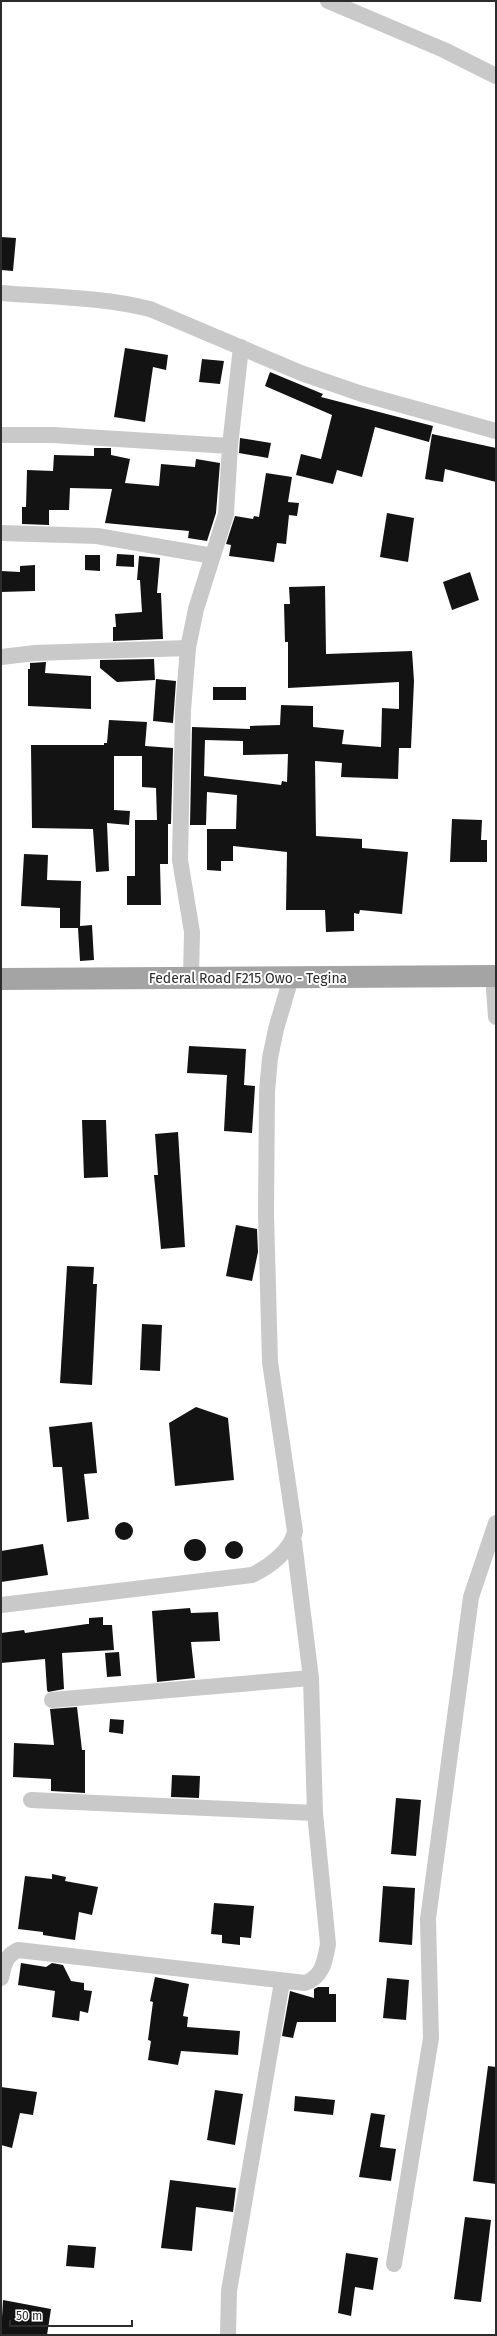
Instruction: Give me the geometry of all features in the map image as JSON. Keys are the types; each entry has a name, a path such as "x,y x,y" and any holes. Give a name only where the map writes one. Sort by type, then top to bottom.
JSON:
{"main road":[{"name":"Federal Road F215 Owo - Tegina","path":"1,979 494,976"}],"street":[{"path":"328,1 444,50 496,76"},
{"path":"1,293 132,304 150,309 301,373 362,394 496,431"},
{"path":"191,977 192,932 180,860 179,807 183,710 188,648 196,609 214,556 226,514 230,446 241,347"},
{"path":"1,435 53,434 230,446"},
{"path":"1,533 98,536 214,556"},
{"path":"1,657 50,652 188,648"},
{"path":"494,976 496,1018"},
{"path":"1,1978 5,1961 11,1954 18,1950 28,1950 282,1982 305,1983 311,1981 325,1964 328,1944 316,1813 311,1678 294,1542 296,1531 270,1362 266,1214 267,1091 270,1058 276,1029 291,978"},
{"path":"394,2264 431,2038 428,1918 470,1597 496,1523"},
{"path":"1,1605 252,1575 264,1570 294,1542"},
{"path":"52,1700 311,1678"},
{"path":"31,1800 316,1813"},
{"path":"228,2335 230,2291 282,1982"}],"building":[{"path":"1,237 16,238 13,271 1,270"},
{"path":"125,348 168,355 166,370 153,367 145,422 114,417"},
{"path":"202,359 224,361 220,384 199,382"},
{"path":"270,372 323,394 321,397 433,426 429,442 375,427 362,477 337,470 333,484 296,475 301,454 321,459 332,415 265,386"},
{"path":"432,434 496,448 496,482 445,469 443,482 425,479"},
{"path":"240,438 271,443 268,458 239,453"},
{"path":"94,448 111,448 111,455 130,459 125,483 159,486 161,464 195,467 196,459 220,463 216,513 207,541 188,538 189,531 105,523 112,489 70,488 69,510 49,510 49,525 22,524 22,507 26,507 27,470 53,471 54,455 94,456"},
{"path":"266,473 292,477 288,502 299,503 297,516 289,515 286,544 277,543 274,562 229,556 231,545 226,544 235,516 253,519 254,516 259,517"},
{"path":"387,513 414,518 408,562 380,557"},
{"path":"117,554 134,555 134,567 116,566"},
{"path":"85,555 100,555 100,571 85,570"},
{"path":"139,556 160,558 157,593 161,593 163,639 113,641 113,627 116,627 115,614 142,612 140,580 137,580"},
{"path":"35,565 35,591 1,592 1,571 20,572 20,566"},
{"path":"470,572 479,600 452,610 443,582"},
{"path":"325,586 326,654 412,651 414,681 411,748 399,748 398,779 341,777 342,763 315,761 316,836 362,839 362,848 408,852 402,914 360,910 359,914 354,913 354,931 326,932 325,910 286,910 287,852 233,846 233,861 221,861 221,871 207,870 207,829 236,829 237,795 207,792 206,825 190,825 192,727 250,729 250,726 280,725 281,705 313,706 313,727 344,730 342,744 381,747 382,708 399,709 399,682 288,688 288,642 285,642 284,604 290,604 289,587","holes":["205,740 243,741 243,755 288,754 287,782 282,781 281,785 204,776"]},
{"path":"154,659 155,680 117,682 100,668 100,660"},
{"path":"46,662 45,673 91,676 91,709 28,706 28,669 30,669 30,663"},
{"path":"156,679 176,681 173,723 153,721"},
{"path":"213,687 246,687 246,700 213,700"},
{"path":"109,720 147,722 145,746 173,748 171,824 168,824 168,864 160,864 161,905 127,905 127,876 135,876 135,820 157,820 156,788 142,787 142,756 114,756 114,810 130,811 129,825 107,823 109,871 96,872 93,829 32,828 31,745 104,745 104,743 107,743"},
{"path":"452,819 482,820 481,840 487,840 487,862 450,862"},
{"path":"24,854 48,855 47,880 81,881 80,926 92,925 94,960 80,961 78,928 60,928 60,908 21,906"},
{"path":"189,1046 246,1049 244,1085 255,1086 252,1133 224,1131 227,1075 187,1073"},
{"path":"82,1120 106,1120 108,1177 84,1178"},
{"path":"178,1132 185,1247 161,1249 154,1175 158,1175 155,1134"},
{"path":"236,1225 257,1229 258,1252 252,1281 226,1276"},
{"path":"67,1266 94,1267 93,1284 97,1284 92,1385 60,1383"},
{"path":"142,1324 162,1325 160,1371 140,1370"},
{"path":"196,1407 228,1418 234,1480 175,1486 169,1423"},
{"path":"92,1422 97,1473 84,1474 89,1519 67,1522 62,1467 53,1467 49,1427"},
{"path":"120,1522 128,1522 133,1527 131,1538 128,1540 120,1540 115,1535 115,1527"},
{"path":"195,1539 203,1542 206,1550 203,1558 195,1561 187,1558 184,1550 187,1542"},
{"path":"234,1541 240,1544 243,1550 240,1556 234,1559 228,1556 225,1550 228,1544"},
{"path":"43,1544 48,1575 1,1582 1,1551"},
{"path":"190,1608 191,1613 218,1612 220,1641 191,1642 195,1678 157,1682 152,1611"},
{"path":"103,1617 103,1625 112,1625 114,1650 62,1653 64,1689 48,1692 45,1659 1,1663 1,1633 24,1630 25,1633 89,1624 89,1618"},
{"path":"119,1652 121,1676 107,1677 105,1653"},
{"path":"77,1707 82,1750 85,1750 85,1793 51,1791 51,1779 13,1777 14,1743 54,1745 50,1709"},
{"path":"110,1719 124,1720 123,1734 109,1732"},
{"path":"172,1775 200,1776 199,1798 171,1797"},
{"path":"396,1798 421,1800 416,1856 391,1854"},
{"path":"52,1874 66,1877 65,1881 98,1887 92,1915 79,1912 75,1940 43,1935 43,1932 18,1929 25,1876 52,1879"},
{"path":"383,1886 415,1888 412,1945 379,1942"},
{"path":"214,1903 254,1906 251,1938 240,1937 240,1945 222,1943 222,1935 211,1934"},
{"path":"21,1963 46,1967 52,1963 63,1965 71,1981 84,1983 84,1990 92,1991 88,2013 80,2011 79,2021 52,2017 55,1991 18,1985"},
{"path":"155,1977 189,1984 183,2016 188,2017 187,2027 240,2031 238,2055 181,2051 178,2065 148,2060 151,2041 148,2040 153,2002 150,2001"},
{"path":"387,1978 409,1980 406,2020 383,2018"},
{"path":"318,1987 329,1987 329,1994 336,1994 336,2022 297,2022 293,2038 282,2036 290,1991 314,1998 314,1989"},
{"path":"488,2066 496,2067 496,2184 473,2181"},
{"path":"1,2087 37,2092 33,2115 20,2113 12,2148 1,2145"},
{"path":"215,2090 243,2094 235,2145 207,2140"},
{"path":"295,2096 335,2100 333,2115 294,2111"},
{"path":"371,2113 385,2115 380,2147 396,2149 391,2181 359,2177"},
{"path":"170,2180 236,2188 233,2212 196,2207 192,2251 161,2248"},
{"path":"465,2217 491,2220 481,2302 454,2299"},
{"path":"68,2245 96,2247 94,2268 66,2266"},
{"path":"346,2253 378,2258 373,2290 355,2287 351,2316 338,2313"},
{"path":"3,2300 51,2309 47,2335 1,2335"}]}
